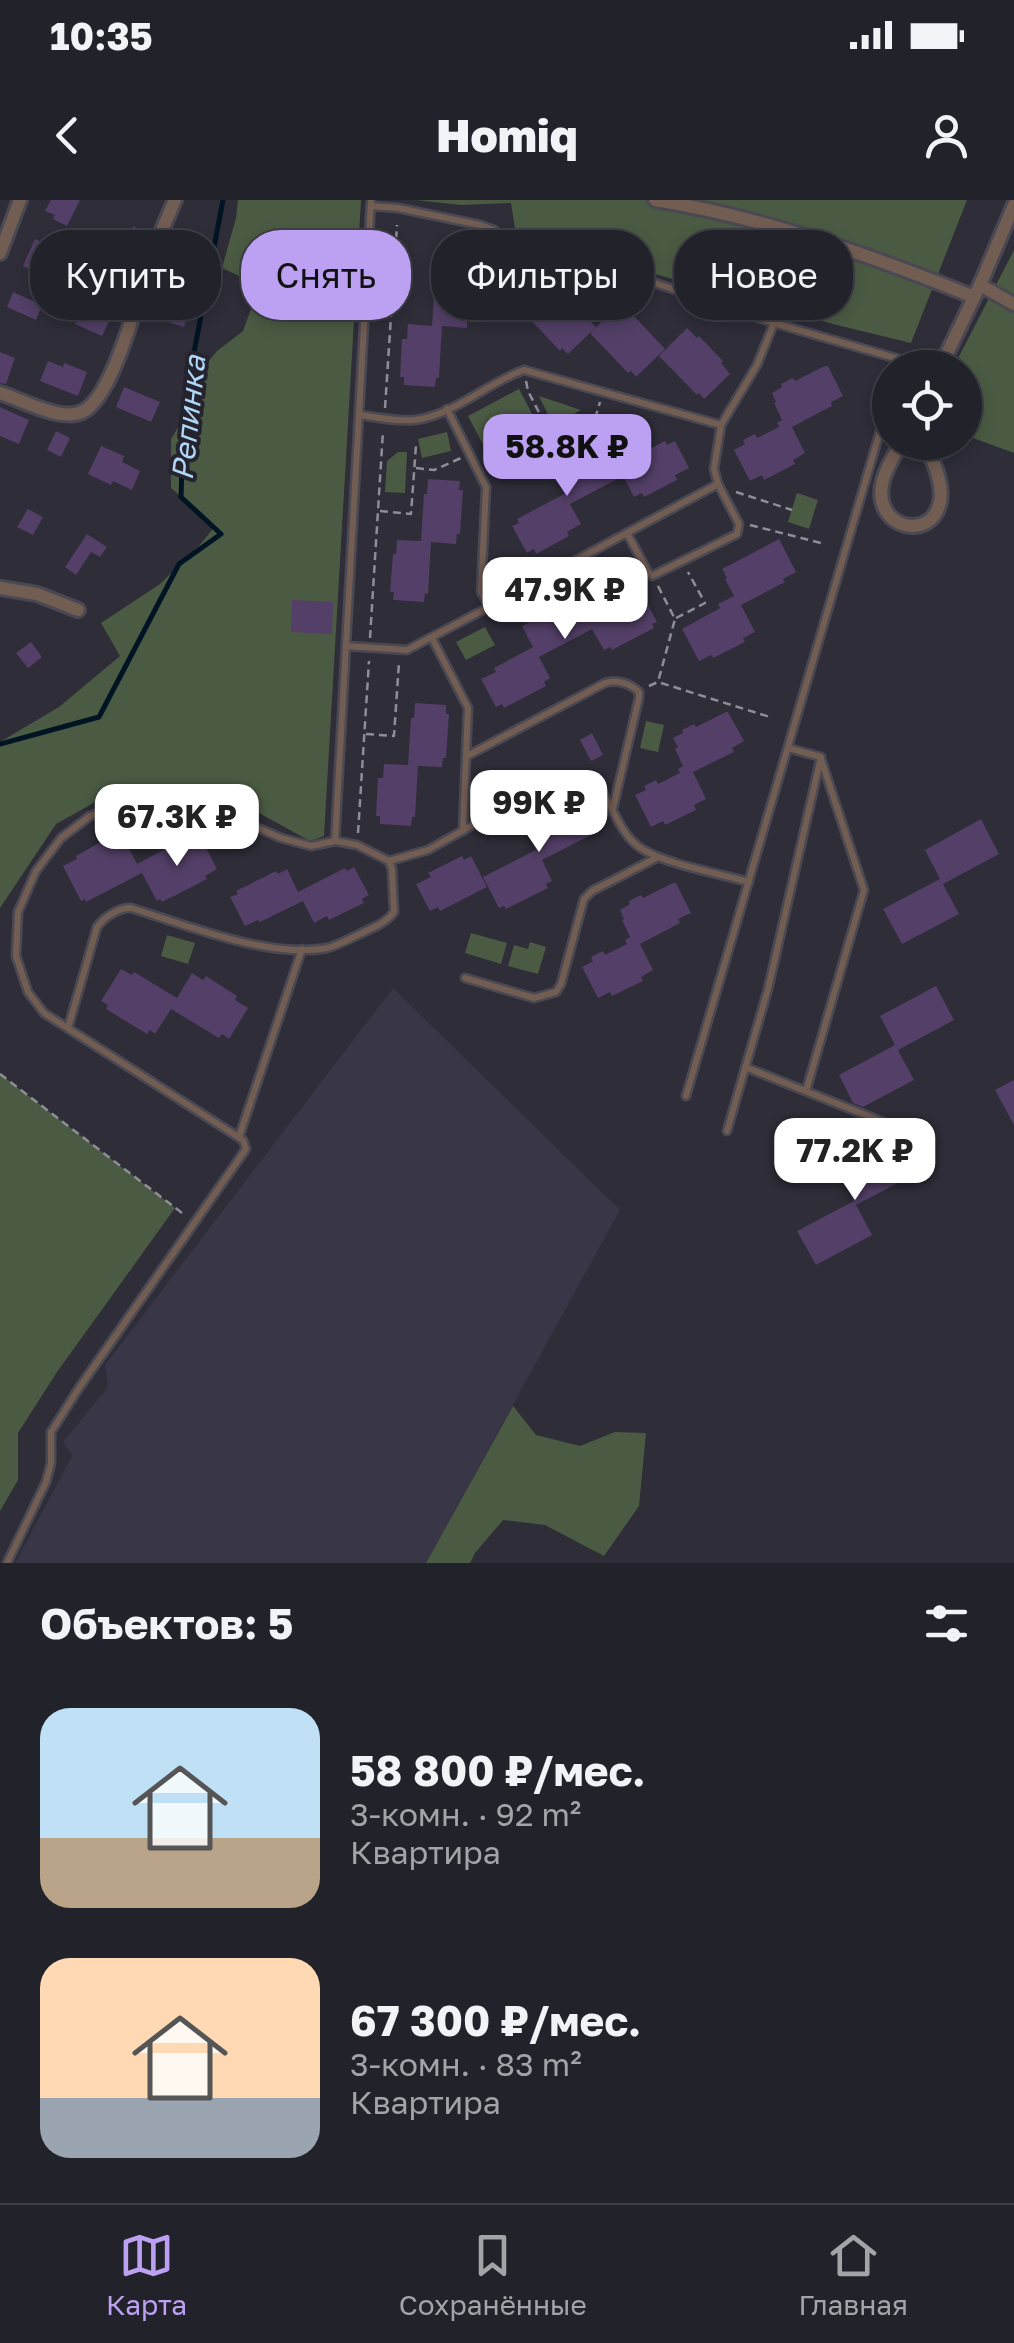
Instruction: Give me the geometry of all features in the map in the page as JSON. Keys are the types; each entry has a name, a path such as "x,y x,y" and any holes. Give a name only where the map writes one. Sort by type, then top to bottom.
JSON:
{"street":[{"path":"0,253 20,200"},
{"path":"0,393 62,415 83,412 98,398 121,352 152,254 176,200"},
{"path":"655,200 696,206 808,238 1014,304"},
{"path":"949,350 1014,206"},
{"path":"892,460 882,480 880,498 887,516 901,525 920,526 932,518 940,504 940,480 932,460"},
{"path":"0,588 38,594 78,610"}],"lane":[{"path":"334,841 371,203 480,225 543,260 646,280 872,354"},
{"path":"627,533 652,576 740,530 714,469 721,424 757,365 774,323"},
{"path":"359,415 410,421 446,410 524,370 721,424"},
{"path":"446,410 482,478 486,494 481,592 489,608"},
{"path":"686,1096 872,459"},
{"path":"346,646 414,648 718,484"},
{"path":"432,638 468,708 462,831"},
{"path":"467,756 605,683 634,686 638,692 612,809"},
{"path":"788,748 821,758"},
{"path":"726,1132 768,989 821,758"},
{"path":"806,1091 864,890 821,758"},
{"path":"7,1563 46,1482 51,1432 245,1154 246,1144 44,1013 28,992 16,956 18,912 36,871 61,838 90,816 126,802 176,802 222,812 281,838 311,846 334,841 357,845 389,860 428,850 558,778 573,775 603,792 639,847 749,882"},
{"path":"465,978 534,998 556,992 584,898 659,856"},
{"path":"68,1028 97,926 124,908 256,945 324,948 390,918 394,904 389,860"},
{"path":"239,1137 302,949"},
{"path":"745,1067 926,1139"}],"path":[{"path":"357,845 397,225"},
{"path":"524,370 528,391 550,434"},
{"path":"561,437 595,419 604,391"},
{"path":"595,419 605,438"},
{"path":"550,434 561,437"},
{"path":"548,444 550,434"},
{"path":"548,444 556,448 561,437"},
{"path":"482,478 548,444"},
{"path":"378,511 412,514 416,445"},
{"path":"414,468 434,470 470,454"},
{"path":"733,491 792,510"},
{"path":"740,530 751,525 821,543"},
{"path":"675,619 705,603 683,562"},
{"path":"652,576 675,619 658,682"},
{"path":"364,734 394,736 400,650"},
{"path":"638,692 658,682 770,716"},
{"path":"0,1074 175,1208"}],"shaded area":[{"path":"393,988 620,1210 426,1563 15,1563 72,1456 63,1442 108,1387 105,1365"}],"green space":[{"path":"238,200 361,200 359,230 241,230 241,277 222,268"},
{"path":"416,200 967,200 911,343 819,320 853,320 853,230 674,230 674,279 654,274 654,230 515,230 511,203 461,205"},
{"path":"1014,250 1014,453 982,441 982,350 962,350"},
{"path":"247,320 354,320 324,836 310,841 239,802 234,811 197,798 156,792 97,801 56,824 0,908 0,742 59,707 120,656 101,623 160,584 215,526 171,488 171,439 180,424 184,391 217,351 243,331"},
{"path":"519,389 539,427 488,454 468,416"},
{"path":"539,396 581,410 553,425"},
{"path":"447,432 451,451 422,458 418,439"},
{"path":"398,452 407,452 405,493 385,492 387,461"},
{"path":"797,493 818,500 809,529 788,522"},
{"path":"485,627 495,645 466,660 456,642"},
{"path":"646,721 664,725 658,752 640,748"},
{"path":"471,933 507,943 501,964 465,953"},
{"path":"167,935 195,943 188,964 161,956"},
{"path":"530,942 546,947 538,974 508,966 514,945 528,949"},
{"path":"0,1074 175,1208 18,1433 18,1480 0,1511"},
{"path":"513,1406 536,1435 580,1446 615,1432 646,1433 639,1506 604,1556 545,1525 503,1520 470,1563 426,1563"}],"building":[{"path":"51,200 80,200 67,226 45,211"},
{"path":"30,250 30,269 23,266"},
{"path":"13,292 30,300 30,317 7,307"},
{"path":"77,320 110,320 102,336 75,324"},
{"path":"162,320 186,320 184,327"},
{"path":"432,320 467,320 467,328 442,326 435,387 404,385 404,377 400,377 402,339 407,339 408,324 432,326"},
{"path":"531,320 589,320 596,327 568,354 562,348 560,351"},
{"path":"603,320 638,320 665,349 636,377 590,333"},
{"path":"687,328 723,361 730,374 704,399 659,356"},
{"path":"0,352 15,358 6,384 0,383"},
{"path":"48,361 87,372 78,396 40,381"},
{"path":"825,366 843,396 792,427 805,453 793,460 795,464 764,480 762,475 750,481 734,450 745,444 743,440 779,427 777,423 782,420 772,393 781,384"},
{"path":"124,387 160,402 151,422 116,407"},
{"path":"0,407 29,420 19,444 0,436"},
{"path":"56,431 70,438 61,457 47,450"},
{"path":"665,441 667,445 675,441 689,468 675,475 677,480 644,497 642,493 634,497 618,466"},
{"path":"599,444 601,448 606,445 623,476 570,504 581,524 567,532 569,536 536,554 534,549 527,553 512,526 519,523 517,519 564,494 553,473 560,470 558,466"},
{"path":"101,446 124,456 122,462 140,471 132,490 88,474"},
{"path":"428,479 460,481 460,534 456,544 431,542 428,594 425,593 424,602 393,600 394,592 390,592 397,540 421,541"},
{"path":"28,509 43,517 33,535 17,527"},
{"path":"87,534 107,547 100,557 91,552 76,575 65,567"},
{"path":"779,539 796,572 741,605 755,632 743,638 745,642 699,661 682,629 734,596 722,569"},
{"path":"634,594 642,594 657,622 652,624 654,628 612,650 604,650 592,629 539,657 550,678 544,682 546,686 504,708 502,704 496,707 481,679 533,647 522,626 536,619 534,615 567,597 569,601 576,598 587,618"},
{"path":"292,600 333,602 332,634 291,632"},
{"path":"31,642 42,657 28,668 16,653"},
{"path":"415,703 446,705 446,758 442,767 418,766 411,826 380,824 380,816 376,816 378,778 383,778 384,764 408,765"},
{"path":"726,712 744,741 732,748 734,752 693,772 706,799 694,805 696,810 665,825 663,821 651,827 635,795 656,780 658,784 680,773 678,769 683,766 673,738 694,724 696,727"},
{"path":"592,733 603,755 591,761 580,740"},
{"path":"570,801 572,805 580,801 594,828 587,832 589,836 542,860 552,881 546,884 548,888 506,909 499,908 483,877 536,850 525,829"},
{"path":"981,819 999,854 943,884 959,914 902,944 883,909 940,879 925,850"},
{"path":"122,836 142,873 81,901 63,866 108,838 110,842"},
{"path":"200,836 217,869 205,876 207,879 157,901 137,864 184,839 186,843"},
{"path":"462,856 464,860 471,856 487,887 440,911 438,907 430,911 416,884 431,877 428,873"},
{"path":"354,867 369,895 362,899 364,903 329,920 327,916 314,923 303,901 245,926 230,897 276,871 278,874 287,869 298,892"},
{"path":"673,883 691,913 640,944 653,970 641,977 643,981 612,996 610,992 598,998 582,967 593,961 591,957 627,944 625,940 630,937 620,910 629,901"},
{"path":"121,969 132,975 134,972 177,998 192,973 203,980 206,976 248,1008 229,1039 222,1034 219,1038 171,1009 155,1034 150,1030 147,1034 106,1009 108,1005 101,1001"},
{"path":"936,986 954,1020 898,1050 914,1080 863,1107 853,1103 839,1075 895,1045 880,1016"},
{"path":"1014,1080 1014,1125 995,1090"},
{"path":"895,1141 913,1175 856,1205 872,1235 816,1265 797,1231 854,1201 838,1171"}],"waterway":[{"name":"Репинка","path":"0,744 99,717 179,564 221,534 181,497 184,405 223,200"}]}
